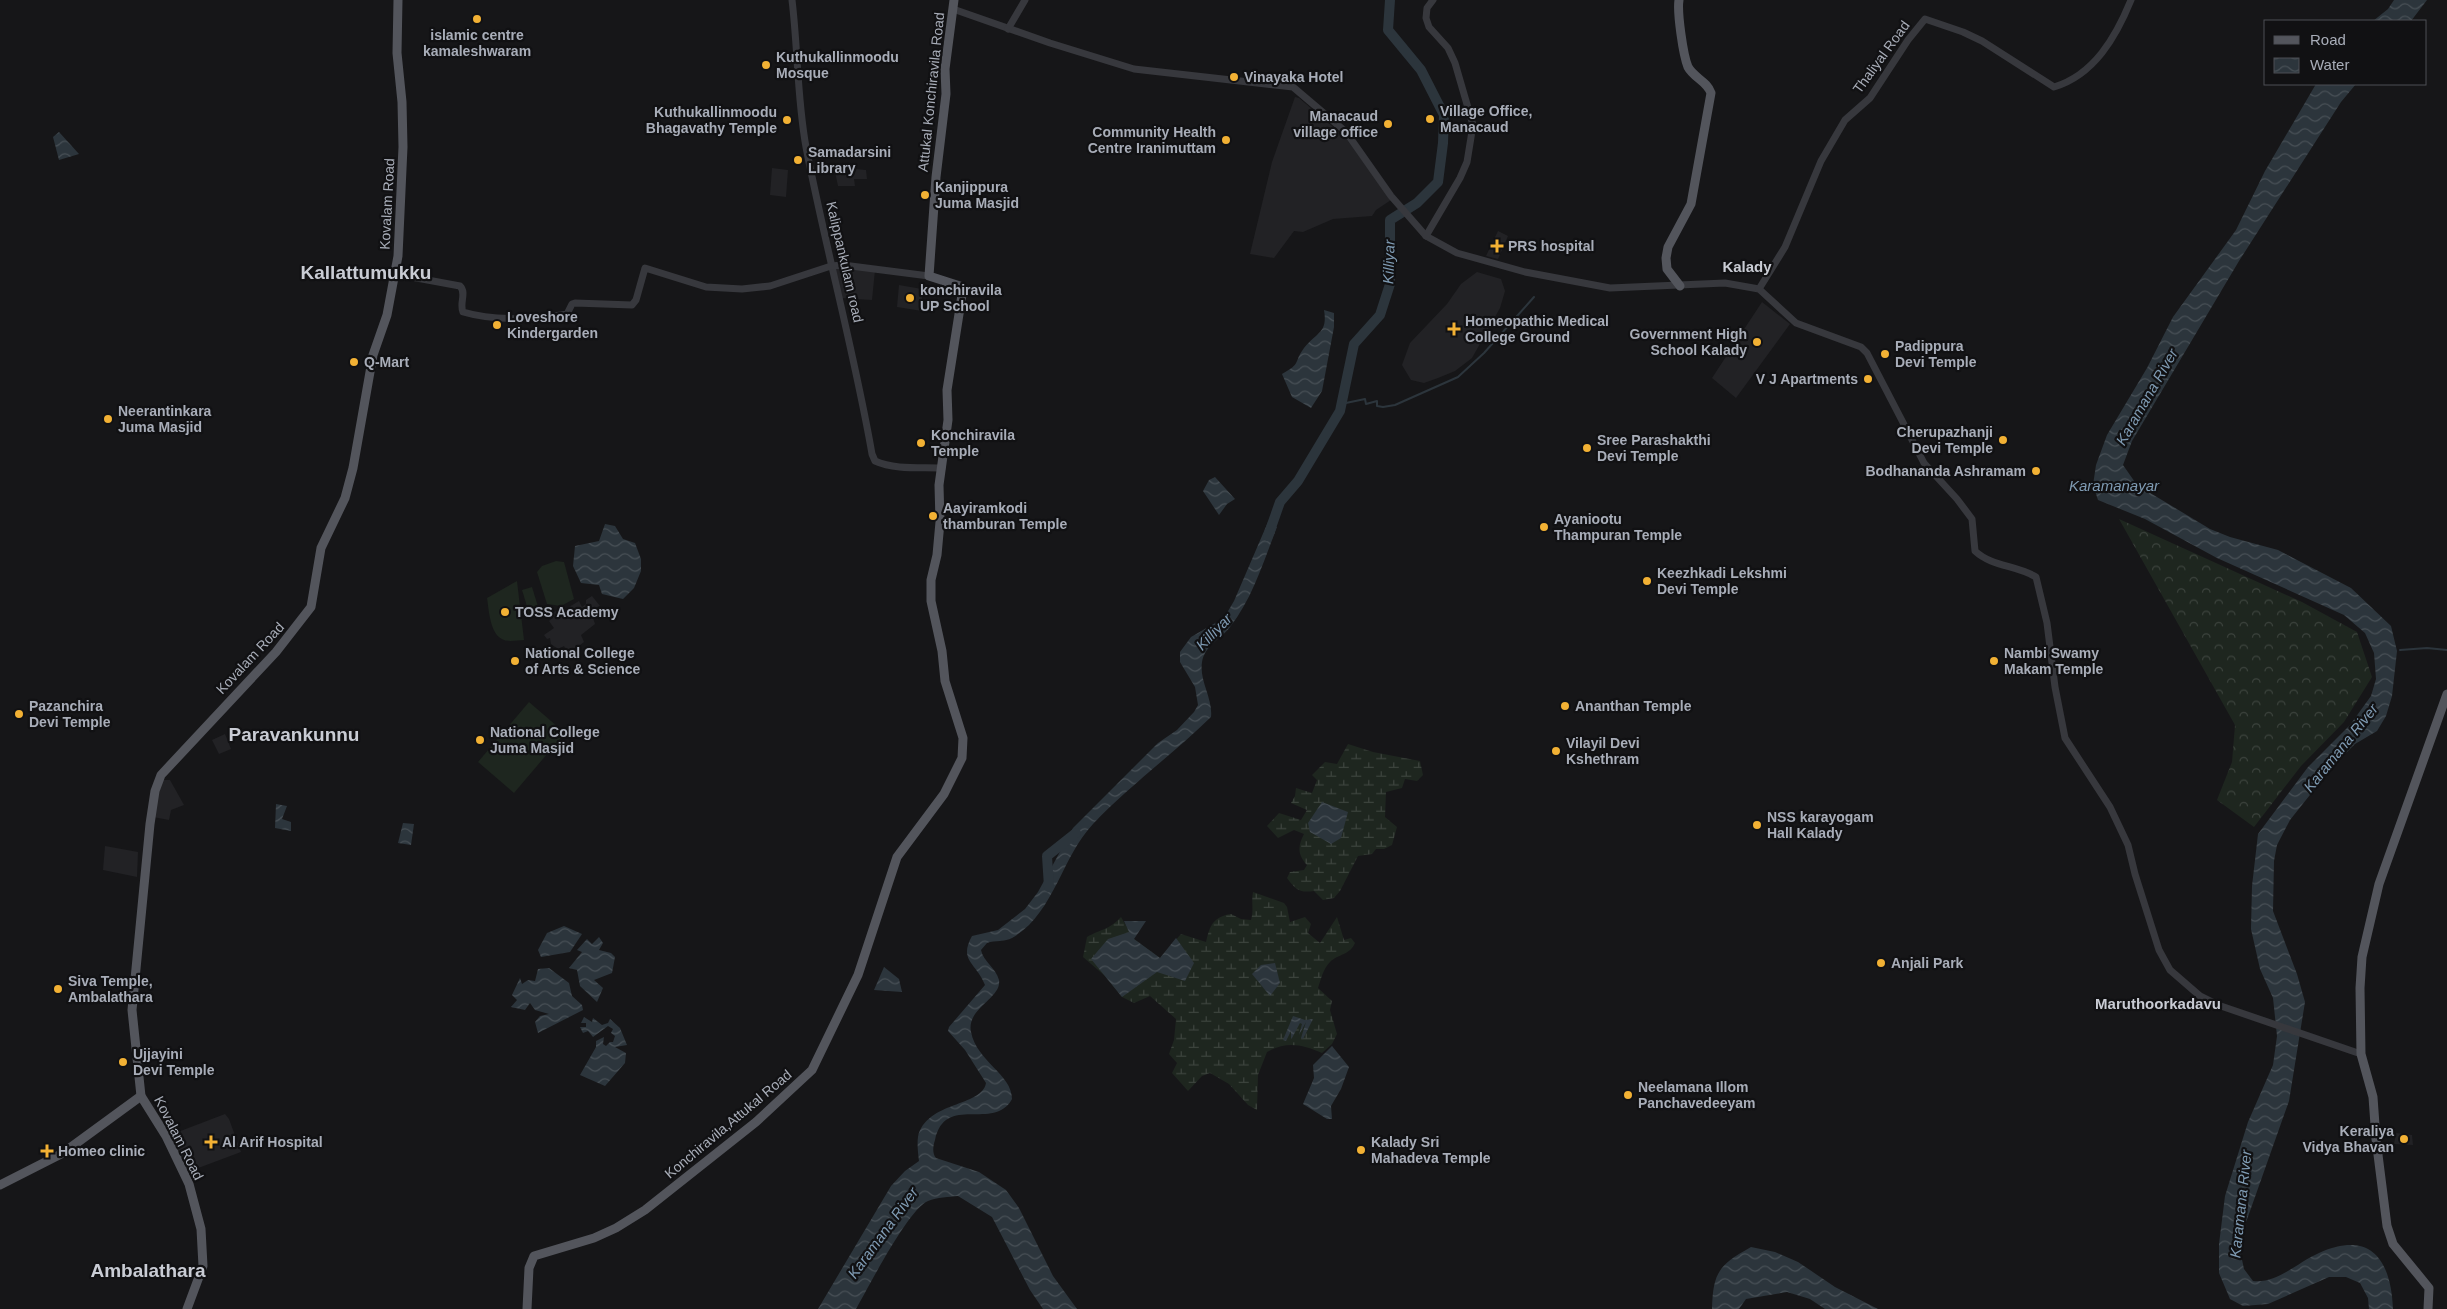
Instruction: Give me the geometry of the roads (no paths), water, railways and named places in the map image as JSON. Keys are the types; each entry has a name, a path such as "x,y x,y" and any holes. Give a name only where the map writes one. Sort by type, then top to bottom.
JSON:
{"main road":[{"name":"Kovalam Road","path":"187,1309 203,1266 201,1228 190,1184 166,1136 141,1096 132,1010 150,824 155,791 161,774 276,652 311,607 321,548 345,498 353,468 373,355 388,315 395,274 401,217 403,147 402,102 397,52 398,0"},
{"path":"1679,0 1678,11 1688,68 1704,81 1711,94 1691,204 1668,247 1666,258 1667,269 1680,286"},
{"name":"Attukal Konchiravila Road","path":"929,276 936,177 946,94 945,69 953,4"},
{"path":"929,276 960,286 962,295 947,390 948,420 942,468"},
{"name":"Konchiravila,Attukal Road","path":"527,1309 529,1268 534,1256 594,1238 616,1228 645,1210 704,1165 795,1088 812,1070 826,1043 834,1022 858,975 896,857 944,794 962,758 963,738 945,681 942,651 931,601 931,580 937,555 940,522 938,504 942,468"},
{"path":"2428,1309 2429,1288 2393,1244 2387,1226 2376,1139 2373,1094 2362,1054 2360,988 2362,957 2379,884 2447,694"},
{"path":"0,1184 63,1153 141,1096"}],"street":[{"name":"Kalippankulam road","path":"792,0 800,112 831,266 858,377 873,458 879,463 894,466 942,468"},
{"path":"1008,29 1024,0"},
{"path":"1426,236 1460,178 1467,162 1473,125 1455,63 1448,48 1429,27 1426,18 1427,8 1433,0"},
{"name":"Thaliyal Road","path":"1759,289 1786,247 1821,161 1845,120 1870,98 1908,40 1925,19 1963,32 1982,41 2054,87 2069,83 2081,75 2105,51 2131,0"},
{"path":"953,4 1008,29 1134,68 1293,87 1346,132 1396,203 1426,236 1457,252 1526,272 1610,288 1725,283 1759,289 1796,323 1861,347 1867,353 1924,463 1957,499 1972,519 1975,551 1984,559 2036,577 2048,623 2055,687 2065,738 2110,807 2128,845 2159,950 2170,970 2200,996 2218,1005 2362,1054"},
{"path":"395,274 460,286 463,292 461,308 463,312 498,317 528,318 567,314 572,304 575,303 632,305 636,300 646,268 706,287 742,289 770,286 831,266 849,265 929,276"}],"water":[{"path":"2394,0 2427,0 2412,20 2374,20 2388,9"},
{"name":"Karamanayar","path":"2315,85 2355,85 2341,102 2239,261 2132,441 2123,465 2137,485 2210,529 2230,537 2278,550 2351,588 2391,626 2397,651 2392,696 2386,716 2377,731 2355,744 2333,766 2290,820 2277,845 2274,861 2273,911 2297,974 2305,1002 2289,1101 2244,1228 2241,1255 2244,1269 2253,1281 2262,1281 2279,1276 2319,1253 2337,1247 2352,1245 2365,1248 2375,1254 2388,1276 2393,1309 2369,1309 2368,1298 2360,1283 2346,1277 2329,1277 2268,1304 2243,1306 2230,1299 2219,1273 2219,1244 2225,1196 2248,1122 2273,1065 2277,1036 2273,998 2260,969 2251,929 2252,886 2258,834 2308,767 2350,725 2371,696 2376,679 2374,653 2365,633 2344,615 2217,558 2145,519 2098,500 2093,485 2096,465 2107,435 2147,368 2173,317 2236,230 2265,171"},
{"path":"59,132 79,154 59,160 53,137"},
{"path":"1324,310 1334,313 1334,327 1322,391 1311,408 1292,397 1282,374 1295,365 1304,348 1323,328"},
{"path":"1215,477 1235,499 1227,504 1219,515 1203,491 1209,480"},
{"name":"Karamana River","path":"1268,522 1277,527 1252,591 1230,627 1206,651 1202,662 1202,676 1210,703 1211,717 1121,796 1093,824 1073,853 1048,900 1026,928 1012,938 987,943 981,950 984,958 999,980 995,992 974,1016 971,1032 980,1052 1006,1082 1012,1099 1004,1108 994,1113 959,1115 949,1118 940,1126 934,1142 933,1152 936,1158 979,1172 1006,1190 1019,1208 1053,1276 1077,1309 1043,1309 1030,1290 992,1217 958,1196 928,1201 910,1218 879,1267 856,1309 818,1309 891,1186 905,1171 919,1161 918,1137 923,1125 942,1110 975,1096 982,1091 986,1083 965,1050 948,1031 949,1027 985,985 968,957 968,944 972,936 998,930 1025,909 1038,892 1073,828 1158,743 1177,730 1194,712 1198,705 1195,687 1180,662 1180,652 1191,637 1224,618 1234,601"},
{"path":"605,524 615,526 623,539 635,543 641,559 641,571 634,588 623,599 602,594 599,585 581,583 573,566 575,546 599,541"},
{"path":"1322,802 1348,812 1341,838 1331,844 1310,832 1308,823"},
{"path":"276,804 287,806 282,819 291,822 291,831 275,828"},
{"path":"403,823 414,824 411,845 398,843"},
{"path":"1124,921 1146,921 1134,939 1160,958 1176,938 1194,963 1185,981 1157,972 1122,997 1091,959 1108,939 1129,932"},
{"path":"564,926 582,934 570,952 541,957 538,950 547,933"},
{"path":"599,937 603,943 599,950 611,953 615,957 612,973 594,980 603,988 597,1002 580,986 577,970 569,968 582,952 577,950 587,939 592,944"},
{"path":"1275,963 1280,983 1270,996 1252,974 1261,965"},
{"path":"884,967 899,979 902,992 874,990"},
{"path":"549,968 569,983 572,996 582,1005 583,1010 538,1033 535,1022 540,1016 549,1014 535,1010 530,1003 525,1010 511,1007 517,1000 512,995 520,978 522,984 528,980 535,981 538,969"},
{"path":"1293,1016 1305,1020 1313,1019 1303,1039 1301,1038 1306,1022 1299,1035 1302,1024 1300,1023 1291,1039 1291,1031 1286,1041 1283,1040"},
{"path":"584,1017 592,1022 593,1018 602,1025 608,1023 610,1019 620,1028 627,1045 615,1047 626,1053 625,1063 605,1086 580,1075 596,1047 596,1041 604,1037 603,1044 606,1046 613,1042 615,1036 611,1033 613,1029 608,1026 593,1037 588,1031 583,1033 580,1027 586,1027 586,1023 581,1023"},
{"path":"1332,1046 1349,1067 1341,1089 1331,1106 1332,1119 1327,1119 1303,1104 1314,1078 1313,1065"},
{"path":"1751,1247 1775,1252 1798,1262 1835,1287 1878,1309 1825,1309 1810,1299 1787,1292 1746,1299 1739,1309 1712,1309 1714,1286 1720,1271 1732,1259"}],"waterway":[{"name":"Killiyar","path":"1268,536 1280,502 1298,481 1340,411 1354,344 1380,315 1390,284 1390,220 1417,203 1438,182 1443,143 1444,115 1421,70 1388,30 1390,0"},
{"path":"1341,404 1365,399 1366,404 1377,401 1377,406 1395,405 1458,377 1484,353 1534,297"},
{"path":"2400,650 2427,648 2447,650"},
{"name":"Killiyar","path":"1049,887 1047,856 1076,833"}],"place":[{"name":"islamic centre kamaleshwaram","path":"477,19"},
{"name":"Kuthukallinmoodu Mosque","path":"766,65"},
{"name":"Vinayaka Hotel","path":"1234,77"},
{"name":"Village Office, Manacaud","path":"1430,119"},
{"name":"Kuthukallinmoodu Bhagavathy Temple","path":"787,120"},
{"name":"Manacaud village office","path":"1388,124"},
{"name":"Community Health Centre Iranimuttam","path":"1226,140"},
{"name":"Samadarsini Library","path":"798,160"},
{"name":"Kanjippura Juma Masjid","path":"925,195"},
{"name":"PRS hospital","path":"1497,246"},
{"name":"konchiravila UP School","path":"910,298"},
{"name":"Loveshore Kindergarden","path":"497,325"},
{"name":"Homeopathic Medical College Ground","path":"1454,329"},
{"name":"Government High School Kalady","path":"1757,342"},
{"name":"Padippura Devi Temple","path":"1885,354"},
{"name":"Q-Mart","path":"354,362"},
{"name":"V J Apartments","path":"1868,379"},
{"name":"Neerantinkara Juma Masjid","path":"108,419"},
{"name":"Cherupazhanji Devi Temple","path":"2003,440"},
{"name":"Konchiravila Temple","path":"921,443"},
{"name":"Sree Parashakthi Devi Temple","path":"1587,448"},
{"name":"Bodhananda Ashramam","path":"2036,471"},
{"name":"Aayiramkodi thamburan Temple","path":"933,516"},
{"name":"Ayaniootu Thampuran Temple","path":"1544,527"},
{"name":"Keezhkadi Lekshmi Devi Temple","path":"1647,581"},
{"name":"TOSS Academy","path":"505,612"},
{"name":"National College of Arts & Science","path":"515,661"},
{"name":"Nambi Swamy Makam Temple","path":"1994,661"},
{"name":"Ananthan Temple","path":"1565,706"},
{"name":"Pazanchira Devi Temple","path":"19,714"},
{"name":"National College Juma Masjid","path":"480,740"},
{"name":"Vilayil Devi Kshethram","path":"1556,751"},
{"name":"NSS karayogam Hall Kalady","path":"1757,825"},
{"name":"Anjali Park","path":"1881,963"},
{"name":"Siva Temple, Ambalathara","path":"58,989"},
{"name":"Ujjayini Devi Temple","path":"123,1062"},
{"name":"Neelamana Illom Panchavedeeyam","path":"1628,1095"},
{"name":"Keraliya Vidya Bhavan","path":"2404,1139"},
{"name":"Al Arif Hospital","path":"211,1142"},
{"name":"Kalady Sri Mahadeva Temple","path":"1361,1150"},
{"name":"Homeo clinic","path":"47,1151"}],"district":[{"name":"Kalady","path":"1747,267"},
{"name":"Kallattumukku","path":"366,272"},
{"name":"Paravankunnu","path":"294,734"},
{"name":"Maruthoorkadavu","path":"2158,1004"},
{"name":"Ambalathara","path":"148,1270"}]}
